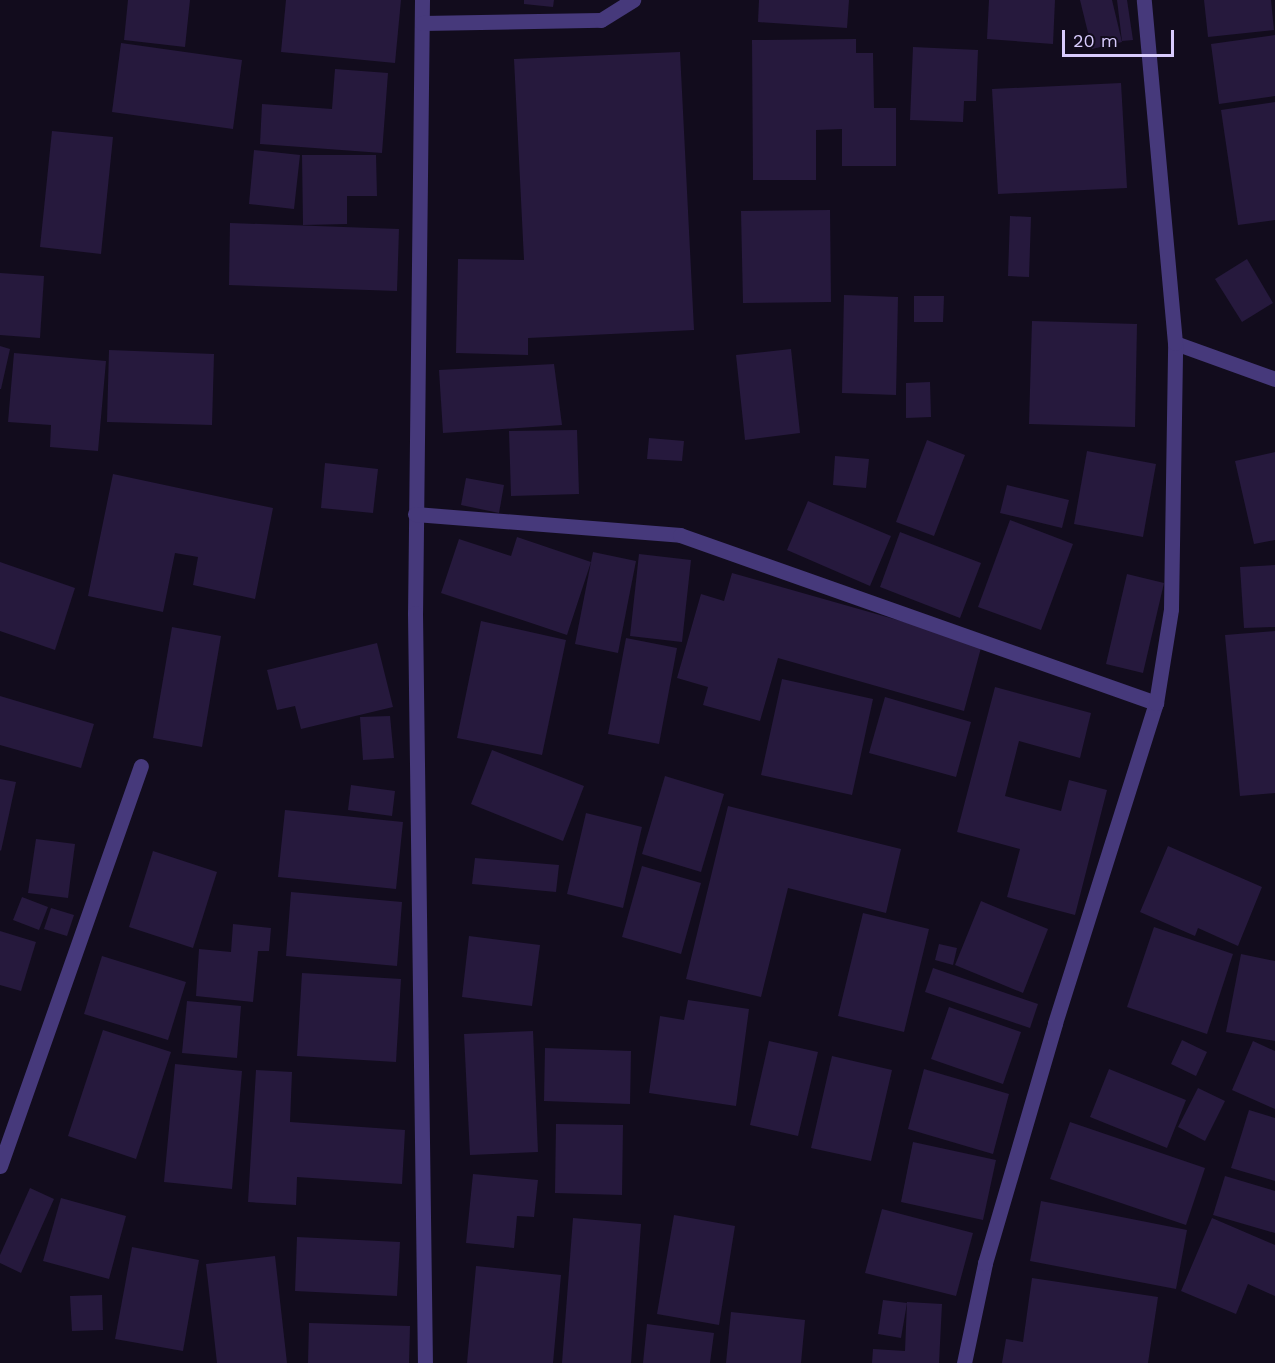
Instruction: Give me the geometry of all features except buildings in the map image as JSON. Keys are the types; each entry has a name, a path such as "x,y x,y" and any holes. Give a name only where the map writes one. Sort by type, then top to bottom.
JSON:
{"street":[{"path":"422,0 415,514 425,1363"},
{"path":"422,23 601,20 633,0"},
{"path":"964,1363 985,1263 1156,703 1172,609 1175,343 1144,0"},
{"path":"1175,343 1275,379"},
{"path":"415,514 680,535 1156,703"},
{"path":"0,1166 141,766"}]}
